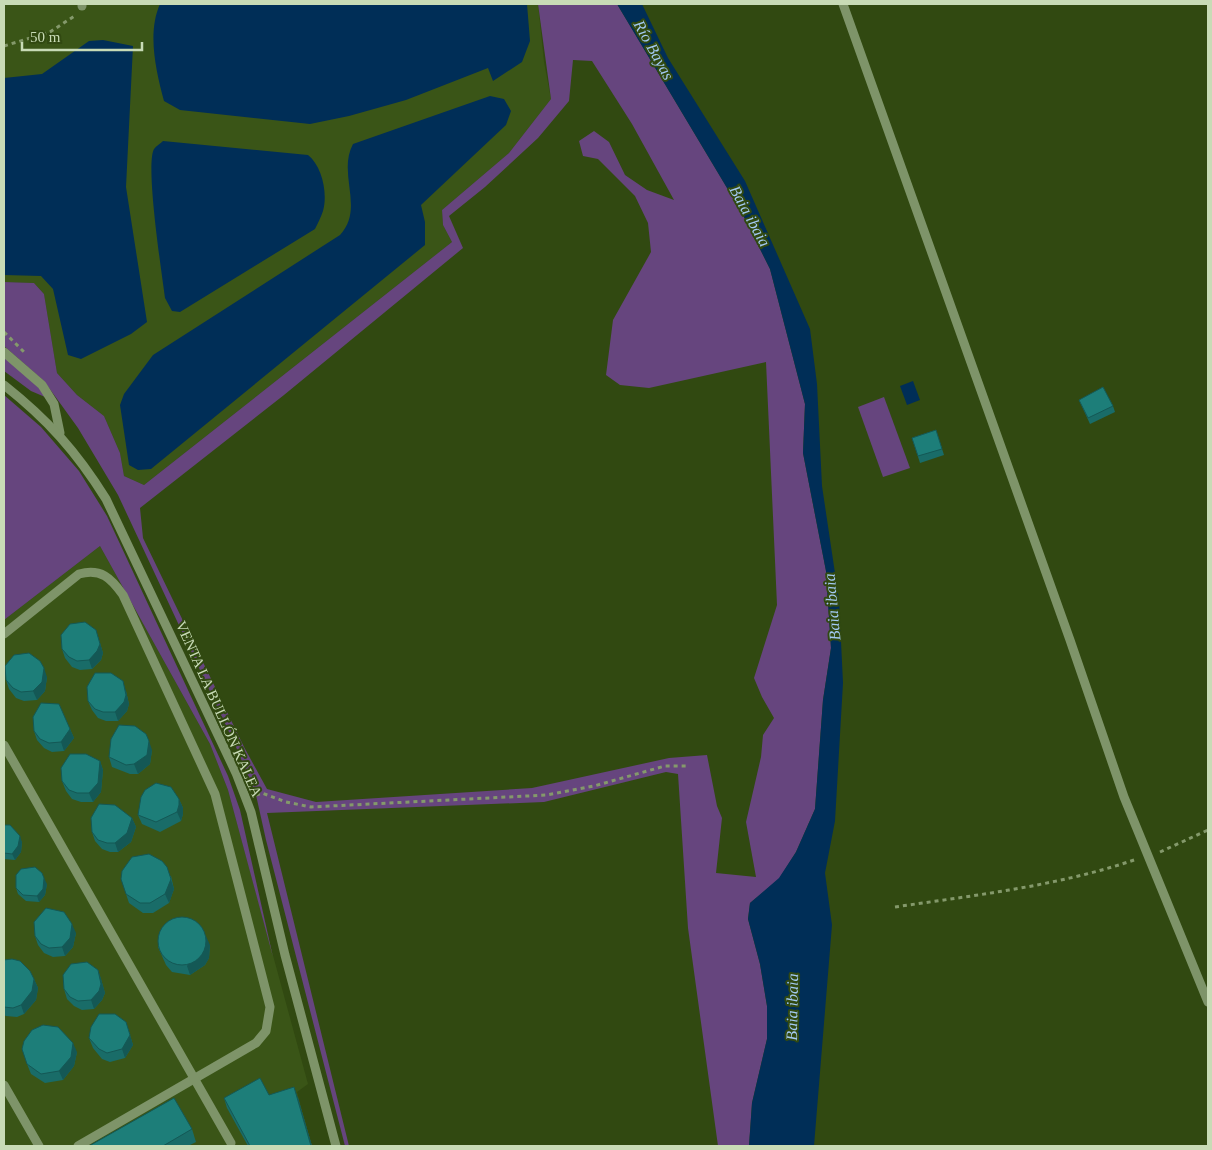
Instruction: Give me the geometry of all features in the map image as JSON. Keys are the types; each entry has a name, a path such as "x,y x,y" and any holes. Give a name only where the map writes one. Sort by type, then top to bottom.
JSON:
{"street":[{"path":"843,4 1070,640 1124,797 1208,1002"},
{"path":"4,352 42,385 54,404 60,435"},
{"name":"VENTA LA BULLÓN KALEA","path":"4,385 60,435 85,465 116,516 236,774 246,798 336,1146"},
{"path":"4,634 79,574 89,571 100,572 108,577 123,595 215,794 265,987 270,1014 266,1031 256,1043 197,1079 78,1146"},
{"path":"4,745 197,1079 231,1143"},
{"path":"4,1085 39,1146"}],"path":[{"path":"4,46 50,32 73,18 82,5"},
{"path":"246,798 262,793 286,802 312,807 547,795 594,786 666,766 688,766"},
{"path":"895,907 1064,880 1163,852 1208,830"}],"shaded area":[{"path":"4,4 538,4 544,62 551,99 509,153 442,210 443,225 452,242 144,485 124,476 120,453 104,416 77,395 57,373 44,294 34,283 4,282"},
{"path":"538,4 617,4 742,213 770,269 805,404 803,453 826,571 831,648 823,700 815,809 796,852 779,879 750,903 748,919 760,964 767,1006 767,1039 752,1103 749,1146 718,1146 688,928 678,774 666,772 544,802 267,813 349,1146 345,1146 256,795 236,747 118,495 78,428 44,381 4,346 4,282 34,283 44,294 57,373 77,395 104,416 120,453 124,476 144,485 452,242 443,225 442,210 509,153 551,99","holes":["573,60 592,61 632,124 674,200 647,190 625,175 609,142 594,131 579,141 583,156 598,159 635,196 648,223 651,252 613,320 606,375 620,385 649,388 766,362 777,605 754,678 774,718 763,735 761,757 746,822 756,877 716,873 722,818 717,806 707,755 669,758 532,788 316,802 267,789 244,747 143,538 140,508 284,395 463,248 449,216 485,187 538,138 569,101"]},
{"path":"4,356 39,388 45,397 31,391 4,371"},
{"path":"4,395 41,427 79,471 107,516 228,776 240,810 273,957 228,790 210,744 100,546 4,620"},
{"path":"884,397 910,468 883,477 858,407"},
{"path":"100,546 210,744 228,790 308,1084 297,1092 312,1146 4,1146 4,620"}],"water":[{"path":"160,4 527,4 530,41 522,62 493,81 488,68 406,100 349,116 310,124 180,110 164,101 158,77 153,40 156,15"},
{"path":"617,4 642,4 668,58 745,181 810,329 817,384 822,486 839,600 843,683 835,821 825,873 832,925 814,1146 749,1146 752,1103 767,1039 767,1006 760,964 748,919 750,903 779,878 796,852 815,809 823,700 831,648 826,571 803,453 805,404 770,269 742,213"},
{"path":"103,40 133,46 126,187 147,322 131,334 81,359 68,355 53,289 41,276 4,275 4,78 42,74 89,41"},
{"path":"490,96 504,99 511,111 506,125 421,205 425,222 425,245 151,469 138,470 129,465 120,405 124,394 153,355 340,235 347,225 350,214 351,202 348,167 349,155 353,144"},
{"path":"163,141 308,155 317,166 323,180 325,196 323,211 315,229 180,312 172,311 165,298 153,197 152,159 154,149"},
{"path":"913,381 920,400 907,405 900,386"}],"building":[{"path":"1103,387 1113,406 1088,418 1079,400"},
{"path":"936,430 942,449 918,456 912,438"},
{"path":"85,622 96,630 100,644 89,660 77,661 69,657 62,649 61,635 70,624"},
{"path":"29,653 40,661 44,668 42,682 33,691 21,692 13,688 6,680 5,666 14,655"},
{"path":"95,673 111,673 123,681 126,695 124,702 115,712 103,712 95,709 88,701 87,687"},
{"path":"41,703 59,704 70,729 61,742 49,743 40,739 34,731 33,717"},
{"path":"119,725 135,726 146,734 149,741 147,755 134,764 126,765 109,757 111,739"},
{"path":"70,754 86,754 100,761 98,783 89,793 77,793 69,790 62,781 61,768"},
{"path":"156,783 171,787 179,799 179,805 177,812 156,822 138,815 141,797 145,790"},
{"path":"99,804 115,805 132,818 127,833 115,843 98,840 92,832 91,818"},
{"path":"4,825 10,825 20,836 18,846 12,854 4,853"},
{"path":"149,854 162,861 167,867 171,879 165,894 150,903 140,903 126,894 121,879 122,871 132,857"},
{"path":"35,867 42,873 44,878 43,889 37,896 23,895 16,888 16,875 21,869"},
{"path":"46,908 64,912 72,924 70,938 62,947 49,948 41,944 35,936 34,922"},
{"path":"177,917 187,917 199,924 206,936 206,946 199,958 187,965 177,965 169,961 162,954 158,946 158,936 162,928 169,921"},
{"path":"4,960 20,961 30,971 34,979 32,991 21,1005 13,1008 4,1007"},
{"path":"87,962 98,970 101,984 99,991 91,1000 78,1001 70,997 64,989 63,975 71,964"},
{"path":"99,1014 115,1014 126,1022 130,1035 122,1049 107,1053 99,1049 89,1038 91,1027"},
{"path":"43,1025 58,1027 73,1043 71,1057 59,1071 41,1074 27,1064 22,1049 24,1041 32,1030"},
{"path":"260,1078 269,1095 294,1087 311,1146 250,1146 224,1098"},
{"path":"174,1098 192,1129 163,1146 89,1146"}],"water label":[{"name":"Río Bayas","path":"654,50"},
{"name":"Baia ibaia","path":"750,216"},
{"name":"Baia ibaia","path":"832,607"},
{"name":"Baia ibaia","path":"792,1007"}]}
